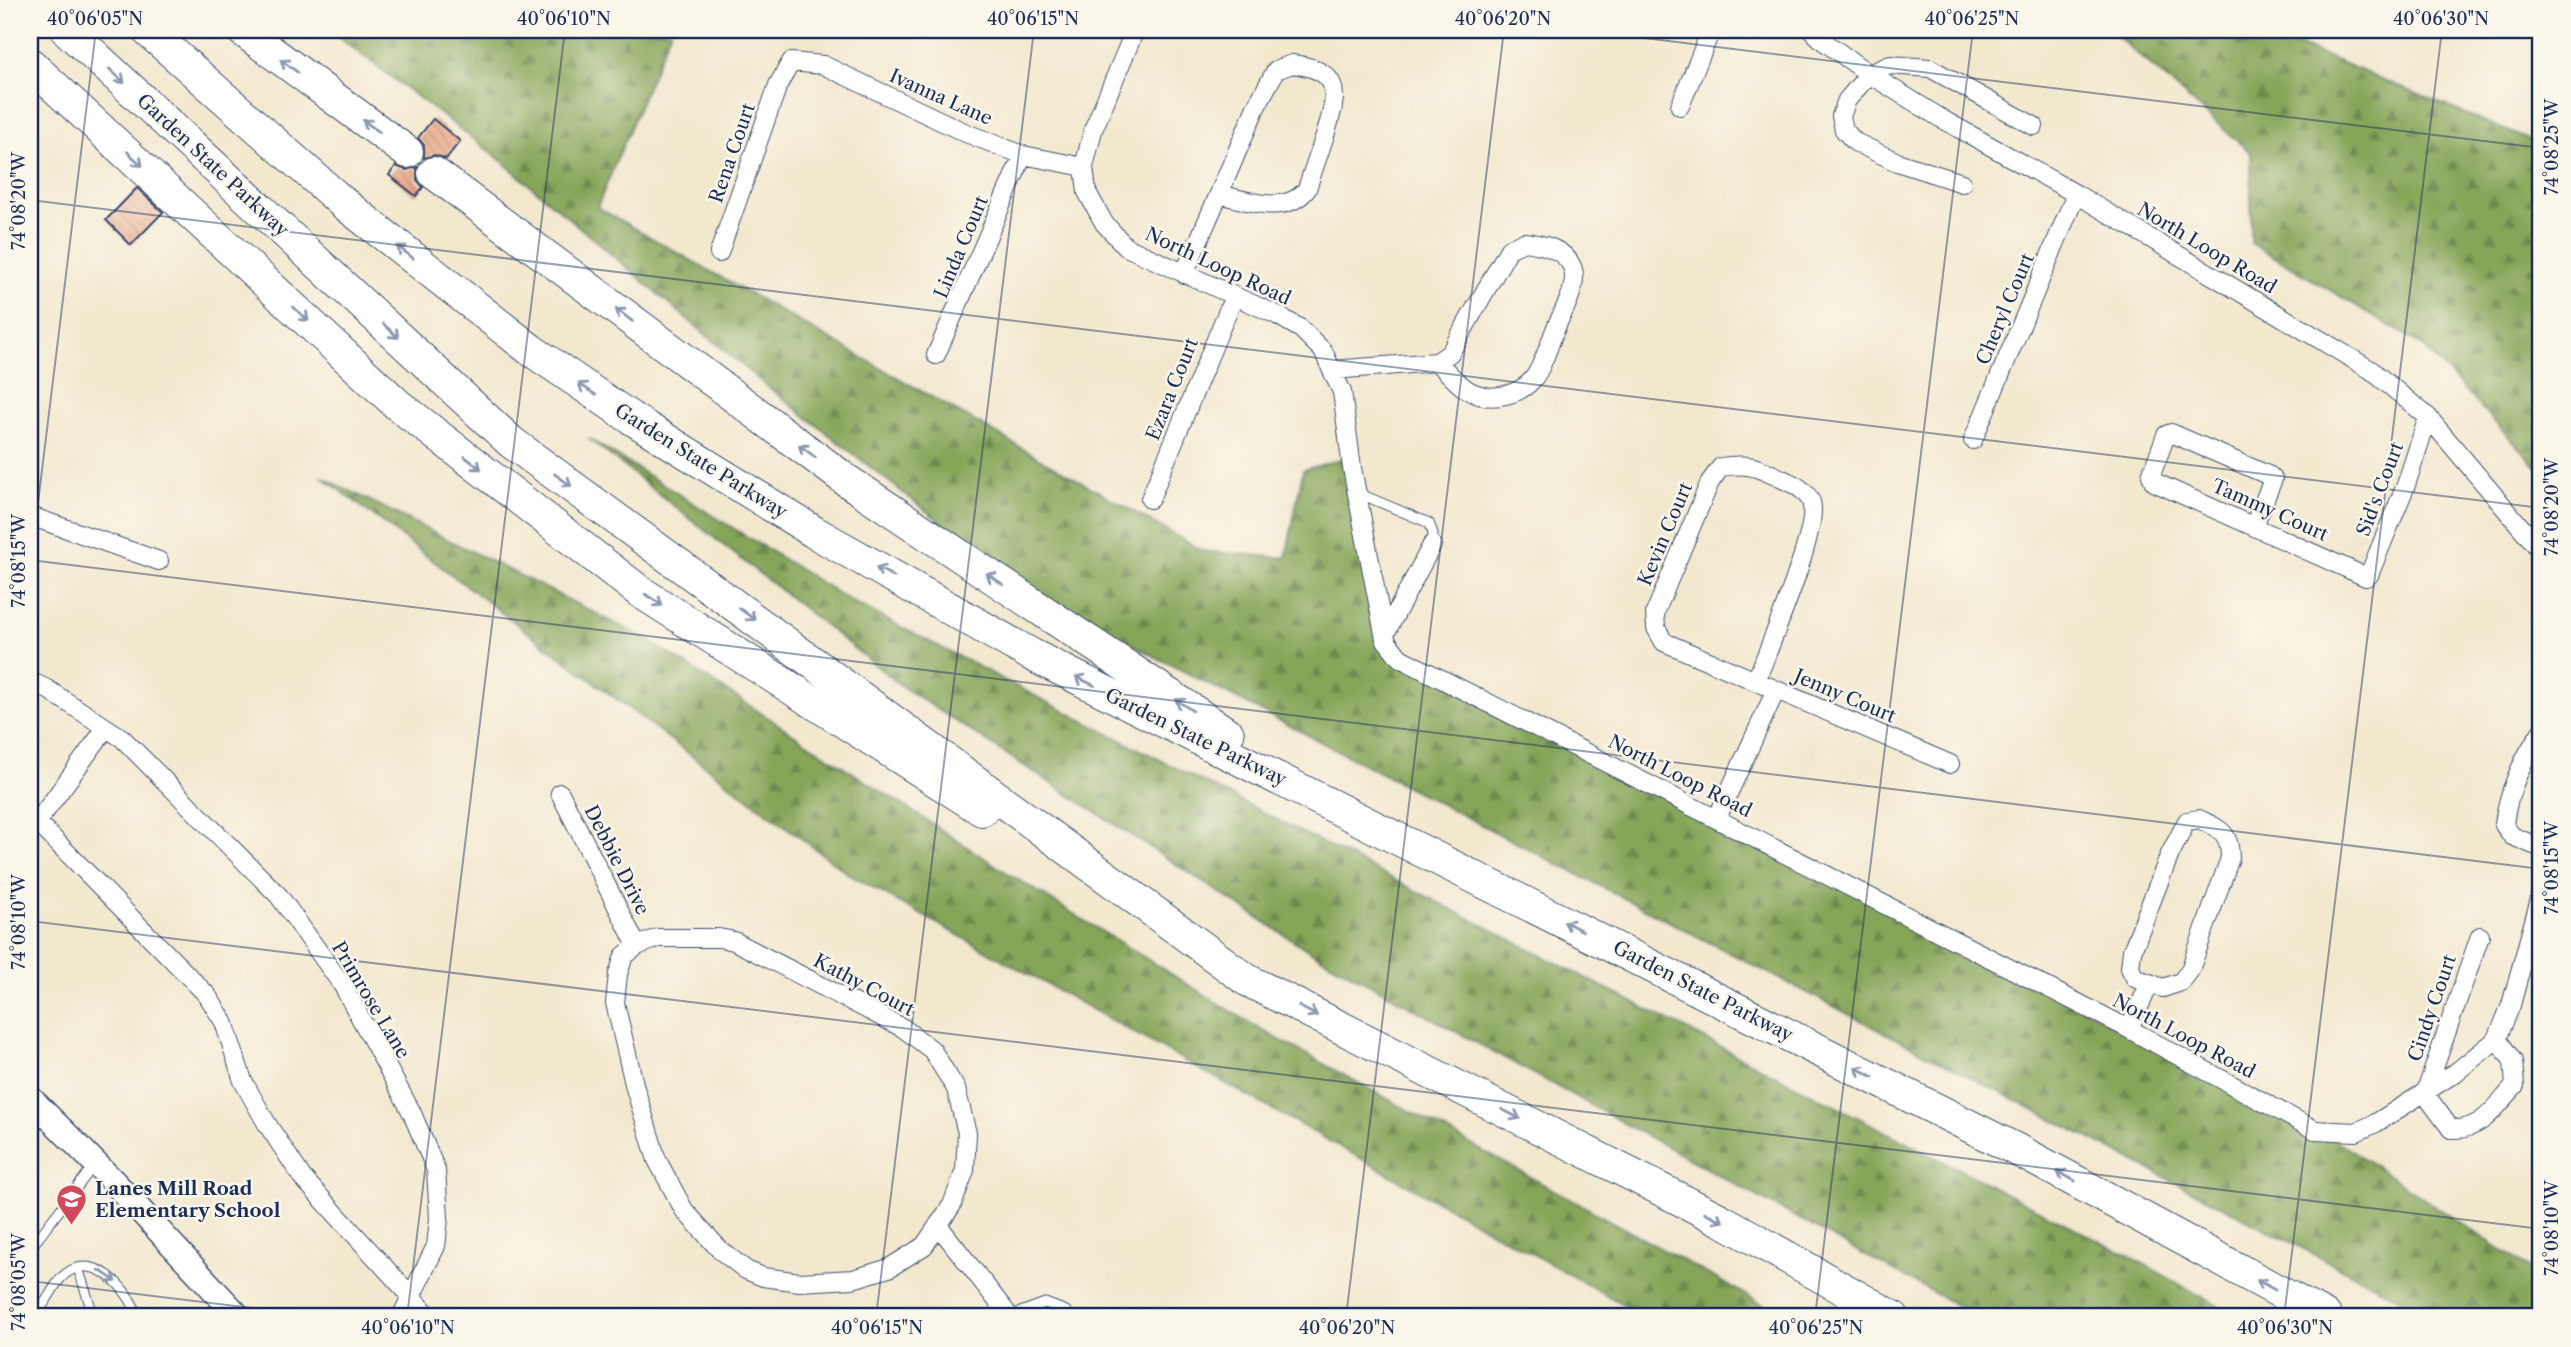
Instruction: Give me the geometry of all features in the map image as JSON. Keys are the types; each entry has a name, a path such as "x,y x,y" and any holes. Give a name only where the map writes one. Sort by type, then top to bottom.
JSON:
{"highway":[{"name":"Garden State Parkway","path":"67,30 511,442 1247,980 1723,1221 1893,1317"},
{"name":"Garden State Parkway","path":"147,30 342,202 531,350 631,418 814,532 1032,655 2027,1155 2326,1317"},
{"path":"242,30 407,152"},
{"path":"30,64 398,405 639,591 1247,980"},
{"path":"30,82 96,123"},
{"path":"434,173 846,480 1343,810"}],"main road":[{"path":"30,1098 95,1163 239,1317"}],"street":[{"name":"North Loop Road","path":"1135,30 1093,130 1084,167 1087,192 1104,223 1126,247 1277,315 1301,329 1323,351 1342,392 1357,493 1385,639 1400,658 2129,1029 2315,1130 2356,1132 2376,1123 2455,1073 2497,1038 2533,958 2540,906"},
{"path":"1680,106 1711,30"},
{"name":"North Loop Road","path":"1812,30 1869,74 1942,119 2076,194 2371,370 2428,417 2541,551"},
{"name":"Ivanna Lane","path":"787,69 791,62 823,65 966,133 1023,155 1084,167"},
{"path":"1184,274 1256,107 1276,70 1292,64 1323,71 1333,83 1335,106 1307,189 1299,200 1277,205 1260,204 1219,194"},
{"path":"1962,183 1897,162 1855,142 1844,130 1841,116 1847,100 1869,74 1890,65 1930,68 2034,126"},
{"name":"Rena Court","path":"719,253 778,85 787,69"},
{"name":"Linda Court","path":"936,355 1023,155"},
{"name":"Cheryl Court","path":"1973,440 2076,194"},
{"path":"1332,370 1437,362 1450,353 1509,249 1524,242 1541,244 1562,253 1573,270 1573,288 1534,379 1520,391 1503,396 1475,394 1437,362"},
{"name":"Ezara Court","path":"1150,499 1234,296"},
{"name":"Sid's Court","path":"2369,575 2406,485 2428,417"},
{"name":"Tammy Court","path":"2255,526 2273,479 2171,433 2166,435 2151,475 2154,482 2366,577 2369,575"},
{"name":"Kevin Court","path":"1756,681 1797,577 1812,519 1812,503 1800,488 1754,466 1740,464 1721,467 1710,482 1655,614 1656,628 1664,642 1776,690"},
{"path":"30,516 159,561"},
{"path":"1385,639 1386,632 1432,545"},
{"name":"Primrose Lane","path":"30,681 47,689 122,738 279,896 343,986 411,1111 436,1170 439,1218 436,1245 401,1317"},
{"name":"Jenny Court","path":"1717,818 1776,690 1950,764"},
{"path":"106,728 34,827 208,995 224,1022 243,1081 295,1166 430,1317"},
{"path":"2541,732 2529,749 2505,812 2504,825 2512,836 2541,848"},
{"name":"Debbie Drive","path":"560,793 637,946"},
{"path":"2199,819 2220,829 2230,842 2230,858 2189,970 2181,982 2163,988 2149,985 2135,978 2130,968 2132,951 2170,854 2187,821 2199,819"},
{"name":"Cindy Court","path":"2425,1094 2480,936"},
{"name":"Kathy Court","path":"658,938 719,938 734,942 904,1028 932,1050 957,1089 967,1133 965,1170 952,1205 924,1246 889,1268 853,1279 800,1282 763,1277 746,1270 720,1250 684,1210 657,1160 635,1088 615,1003 618,974 624,956 637,946 658,938"},
{"path":"2129,1029 2149,985"},
{"path":"2425,1094 2451,1129 2467,1130 2481,1122 2515,1086 2513,1061 2497,1038"},
{"path":"938,1225 1010,1317"}],"lane":[{"path":"1357,493 1429,523 1433,533 1432,545"},
{"path":"30,1249 95,1163"},
{"path":"36,1314 60,1279 78,1268 97,1269 107,1274 128,1295 138,1317"},
{"path":"78,1268 94,1317"},
{"path":"1010,1317 1045,1303 1066,1311 1071,1317"}],"green space":[{"path":"329,30 671,30 597,207 1203,551 1286,558 1303,470 1348,457 1392,652 2328,1135 2541,1276 2541,1317 2436,1317 1030,592 758,379 497,157"},
{"path":"2110,30 2262,30 2541,145 2541,471 2422,345 2251,243 2251,153"},
{"path":"588,438 852,602 2140,1262 2238,1317 1978,1317 1311,952 903,687"},
{"path":"322,477 645,638 1009,874 1265,1032 1786,1317 1646,1317 850,875"}],"building":[{"path":"433,119 460,141 446,159 435,155 424,158 424,145 418,138"},
{"path":"396,166 406,170 417,167 417,180 423,187 416,196 389,175"},
{"path":"137,188 163,212 131,245 106,220"}],"place":[{"name":"Lanes Mill Road Elementary School","path":"72,1226"}]}
